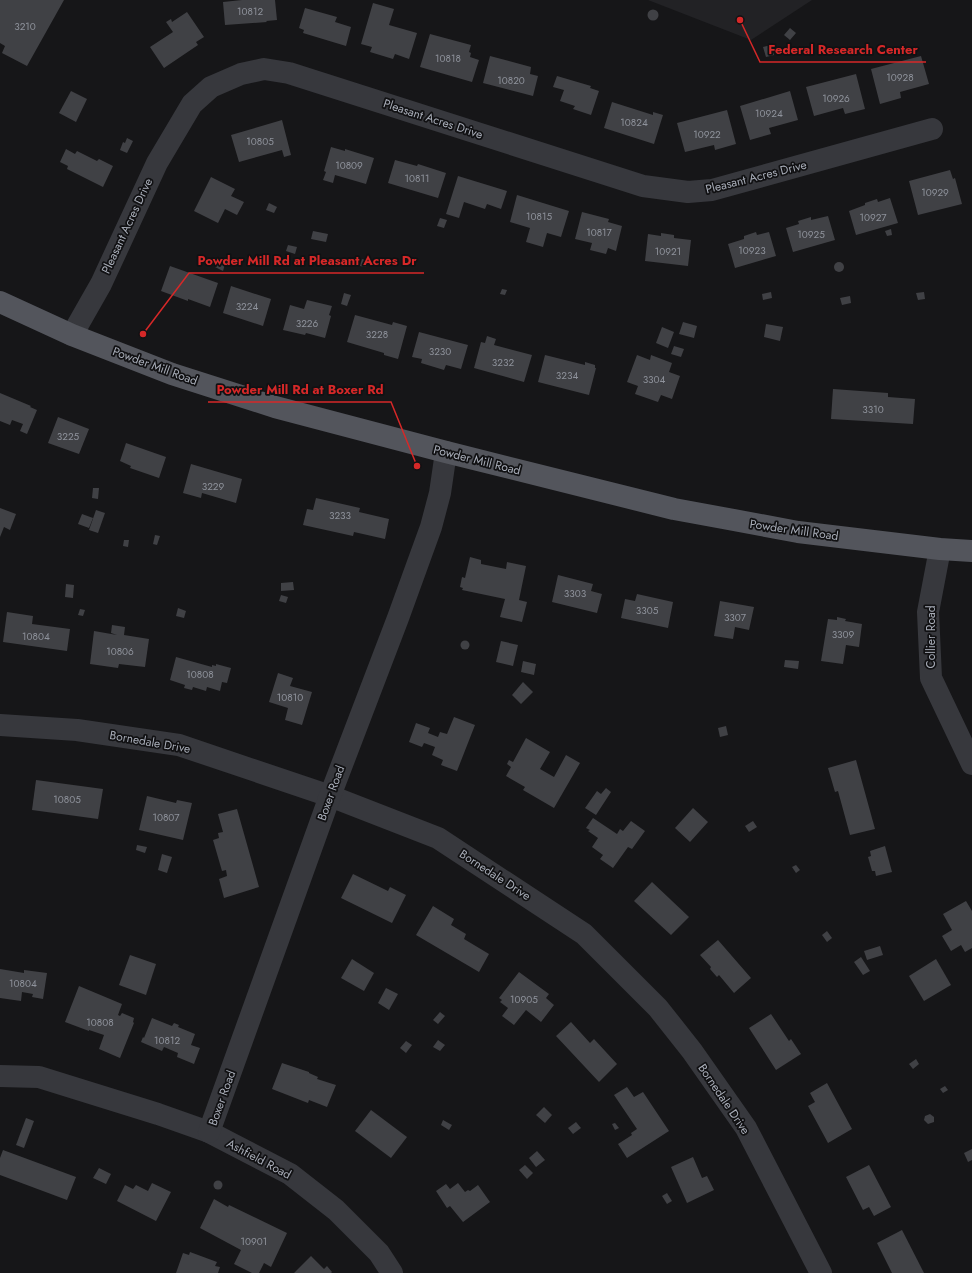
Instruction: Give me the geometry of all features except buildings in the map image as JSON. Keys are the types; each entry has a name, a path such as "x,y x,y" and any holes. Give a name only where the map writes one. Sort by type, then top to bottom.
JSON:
{"main road":[{"name":"Powder Mill Road","path":"0,302 72,335 172,374 275,407 446,452 674,509 798,532 940,549 972,551"}],"street":[{"name":"Pleasant Acres Drive","path":"72,335 101,284 156,163 192,104 211,87 241,74 264,69 289,73 643,186 688,192 712,190 932,129"},
{"name":"Boxer Road","path":"209,1132 330,796 432,527 440,493 446,452"},
{"name":"Collier Road","path":"940,549 928,612 931,678 972,764"},
{"name":"Bornedale Drive","path":"0,725 77,730 179,745 330,796 438,838 584,934 658,1008 692,1051 746,1128 821,1273"},
{"name":"Ashfield Road","path":"0,1076 39,1077 158,1114 209,1132 290,1174 336,1210 379,1253 392,1273"}],"shaded area":[{"path":"648,0 812,0 751,40"}],"place":[{"name":"Federal Research Center","path":"740,20"},
{"name":"Powder Mill Rd at Pleasant Acres Dr","path":"143,334"},
{"name":"Powder Mill Rd at Boxer Rd","path":"417,466"}]}
